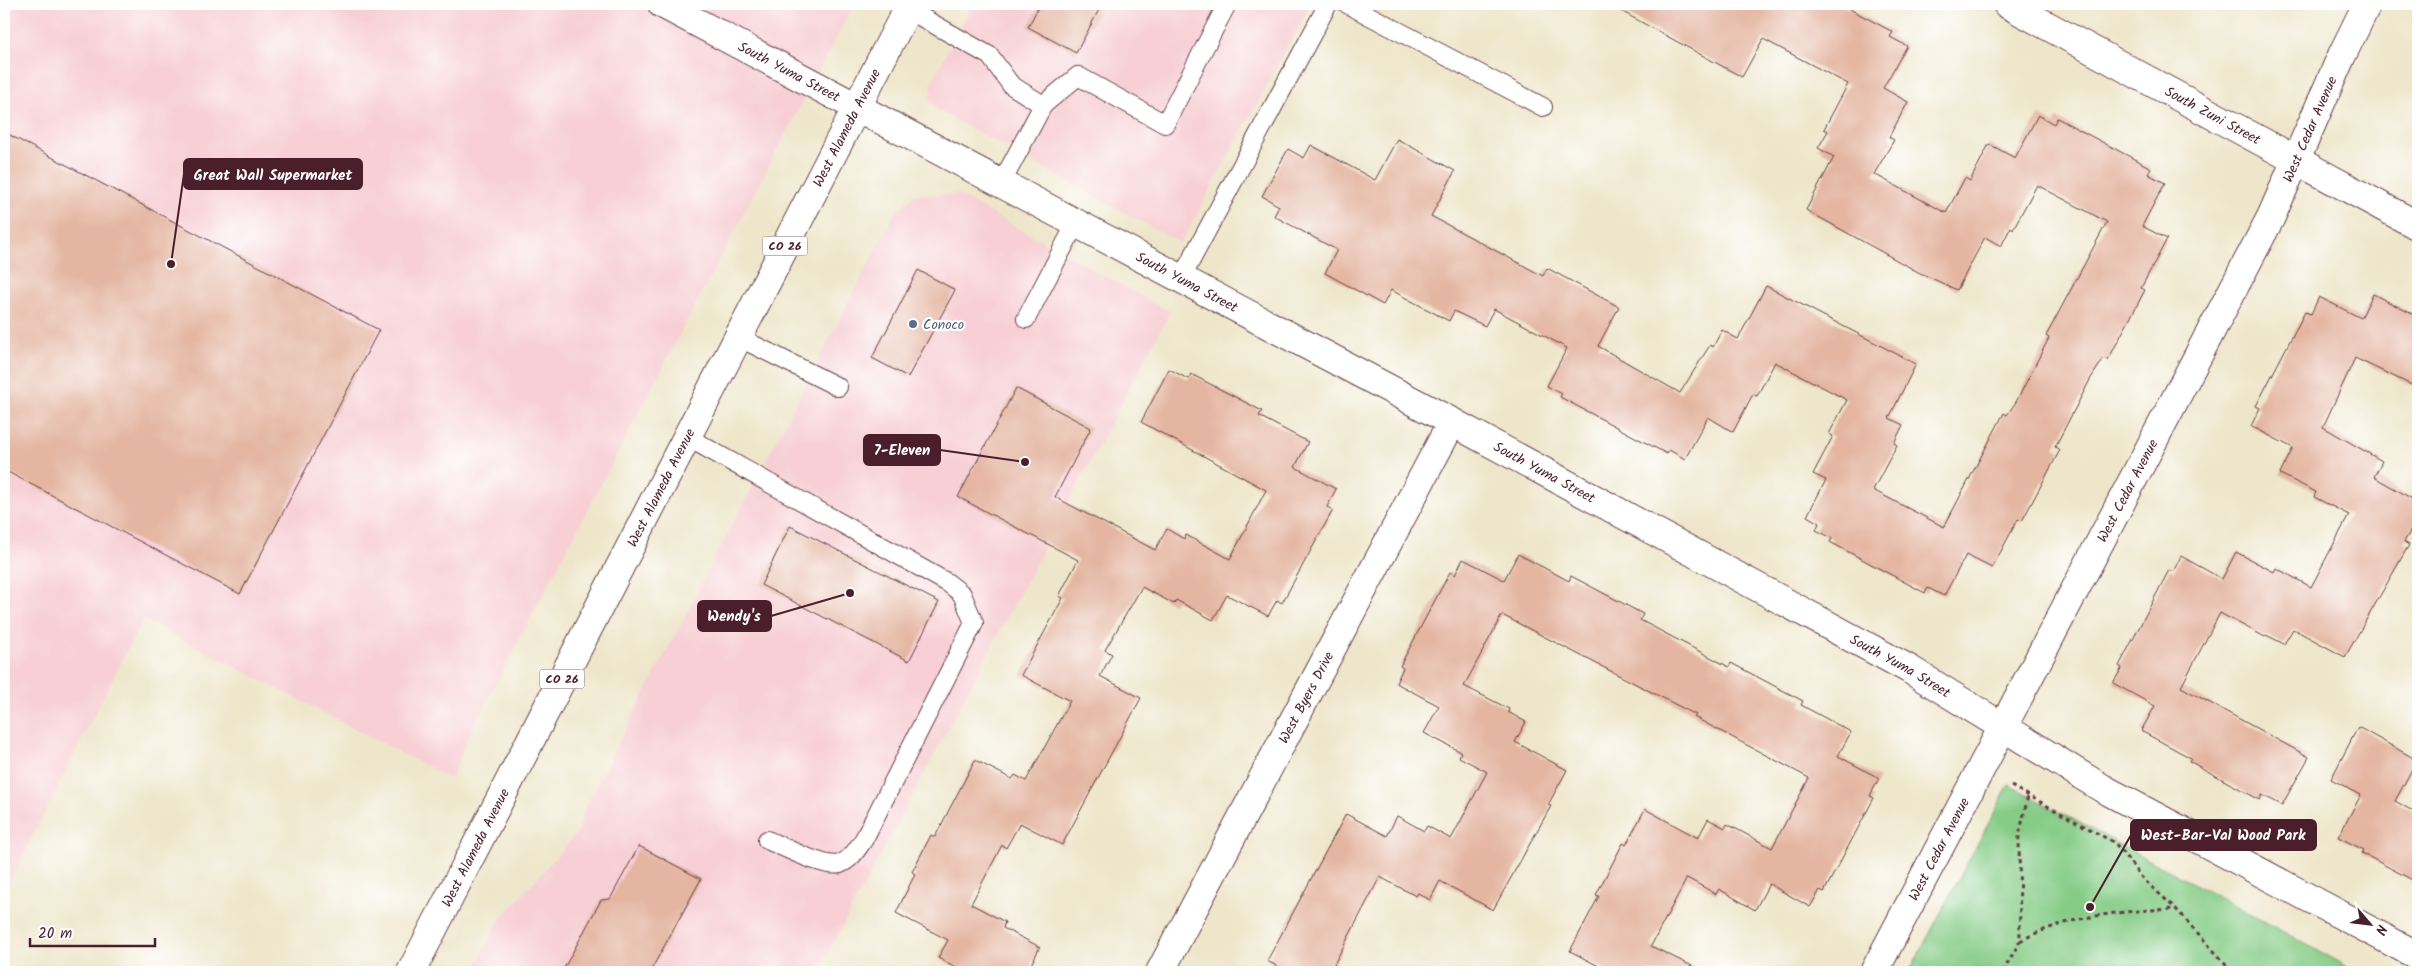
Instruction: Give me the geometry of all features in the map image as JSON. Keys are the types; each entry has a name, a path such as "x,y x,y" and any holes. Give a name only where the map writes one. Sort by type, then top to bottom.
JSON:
{"street":[{"name":"South Yuma Street","path":"662,4 1452,422 1909,669 2003,729 2102,788 2418,956"},
{"name":"South Zuni Street","path":"2007,4 2418,226"},
{"name":"West Cedar Avenue","path":"1874,972 1982,770 2270,217 2297,160 2342,54 2367,4"},
{"name":"West Alameda Avenue","path":"411,972 908,7"},
{"name":"West Byers Drive","path":"1160,972 1452,422"}],"lane":[{"path":"1001,184 1043,106 1078,76 1165,124 1228,4"},
{"path":"1181,279 1328,4"},
{"path":"1347,4 1543,107"},
{"path":"908,7 990,56 1011,85 1043,106"},
{"path":"1026,319 1076,223"},
{"path":"738,337 838,387"},
{"path":"687,437 948,583 962,594 974,623 864,839 852,857 839,865 826,864 767,840"}],"path":[{"path":"1982,770 2115,842 2143,879 2176,909 2233,972"},
{"path":"2003,972 2020,940 2019,836 2028,796"},
{"path":"2020,940 2045,928 2121,911 2176,909"}],"shaded area":[{"path":"4,4 854,4 469,735 451,779 143,619 4,893"},
{"path":"973,4 1311,4 1181,243 937,110 930,101 932,80"},
{"path":"957,194 1170,312 818,972 473,972 499,921 578,832 583,812 895,213 915,195"}],"green space":[{"path":"2009,785 2358,972 1909,972"}],"building":[{"path":"1040,4 1102,4 1076,53 1028,27"},
{"path":"1608,4 1840,4 1893,32 1890,37 1907,46 1883,88 1908,102 1889,137 1894,140 1874,174 1946,213 1965,178 1970,181 1989,144 2015,158 2038,115 2054,124 2057,118 2151,168 2148,174 2165,183 2142,226 2167,239 2141,288 2145,290 2108,360 2104,358 2091,378 2055,447 2060,450 2022,521 2018,519 1992,568 1966,555 1944,596 1928,588 1925,593 1830,542 1832,538 1816,530 1819,523 1807,516 1826,480 1813,474 1833,436 1829,434 1847,400 1775,362 1757,396 1753,394 1733,432 1708,417 1685,459 1669,450 1667,454 1560,397 1562,394 1547,386 1567,348 1494,309 1485,326 1454,311 1449,321 1391,290 1383,305 1325,273 1337,250 1274,216 1279,206 1262,196 1288,149 1304,158 1311,145 1375,180 1397,139 1455,171 1431,216 1543,276 1547,268 1619,307 1598,346 1680,393 1710,345 1713,347 1722,330 1738,339 1766,286 1916,364 1889,418 1903,425 1894,443 1897,445 1873,490 1944,527 2004,413 2007,415 2016,402 2049,338 2046,336 2107,222 2037,185 2013,229 2011,227 2001,246 1985,237 1957,290 1918,272 1806,210 1834,157 1818,148 1828,131 1824,129 1848,84 1763,39 1742,77"},
{"path":"4,132 379,330 240,594 4,470"},
{"name":"Conoco","path":"918,270 955,290 908,377 872,358"},
{"path":"2373,294 2418,317 2418,388 2355,358 2323,427 2382,461 2374,477 2418,502 2418,518 2404,542 2409,545 2345,657 2293,629 2284,644 2266,635 2265,637 2220,613 2181,687 2309,757 2282,805 2262,795 2260,800 2189,761 2191,758 2141,731 2155,706 2113,683 2122,668 2119,666 2169,570 2173,572 2181,556 2222,579 2236,552 2274,572 2276,568 2311,587 2349,515 2314,497 2316,492 2280,474 2293,448 2251,426 2260,408 2256,406 2305,312 2311,314 2319,297 2361,318"},
{"path":"1169,369 1188,379 1191,374 1262,411 1259,416 1308,442 1295,467 1336,489 1327,507 1333,510 1282,603 1277,600 1268,616 1227,595 1213,620 1176,600 1174,604 1142,587 1105,650 1112,654 1100,676 1141,698 1062,845 1020,823 1006,848 1002,845 971,904 1005,922 1003,928 1040,947 1027,972 966,972 938,958 948,940 896,913 915,874 912,872 931,835 935,837 975,760 1012,779 1015,775 1026,781 1070,701 1021,675 1063,598 1059,596 1078,560 958,497 1016,388 1091,428 1055,497 1155,550 1167,529 1184,539 1186,535 1230,559 1266,490 1141,422"},
{"path":"790,526 939,602 909,661 761,585"},
{"path":"1518,554 1569,581 1571,576 1643,614 1640,620 1729,667 1731,663 1803,701 1801,705 1851,732 1838,756 1879,778 1870,796 1874,798 1824,892 1820,890 1810,907 1769,884 1755,910 1719,889 1716,894 1687,878 1651,946 1704,972 1610,972 1570,951 1599,896 1596,895 1623,843 1626,845 1645,809 1698,838 1708,819 1725,828 1727,824 1772,848 1809,778 1694,717 1696,715 1502,615 1464,686 1509,709 1508,712 1526,722 1515,742 1567,770 1548,805 1551,806 1493,910 1440,881 1430,900 1418,893 1416,896 1380,877 1330,972 1289,972 1267,961 1346,814 1387,836 1397,816 1424,831 1427,826 1451,839 1487,772 1459,757 1461,752 1424,733 1439,706 1396,683 1403,668 1400,666 1450,572 1455,575 1463,559 1504,580"},
{"path":"2358,727 2417,760 2395,801 2418,814 2418,883 2362,853 2364,850 2338,837 2361,795 2331,779"},
{"path":"639,846 701,879 650,972 562,972 601,900 610,899"}],"place":[{"name":"Great Wall Supermarket","path":"171,264"},
{"name":"Conoco","path":"913,324"},
{"name":"7-Eleven","path":"1025,462"},
{"name":"Wendy's","path":"850,593"},
{"name":"West-Bar-Val Wood Park","path":"2090,907"}]}
